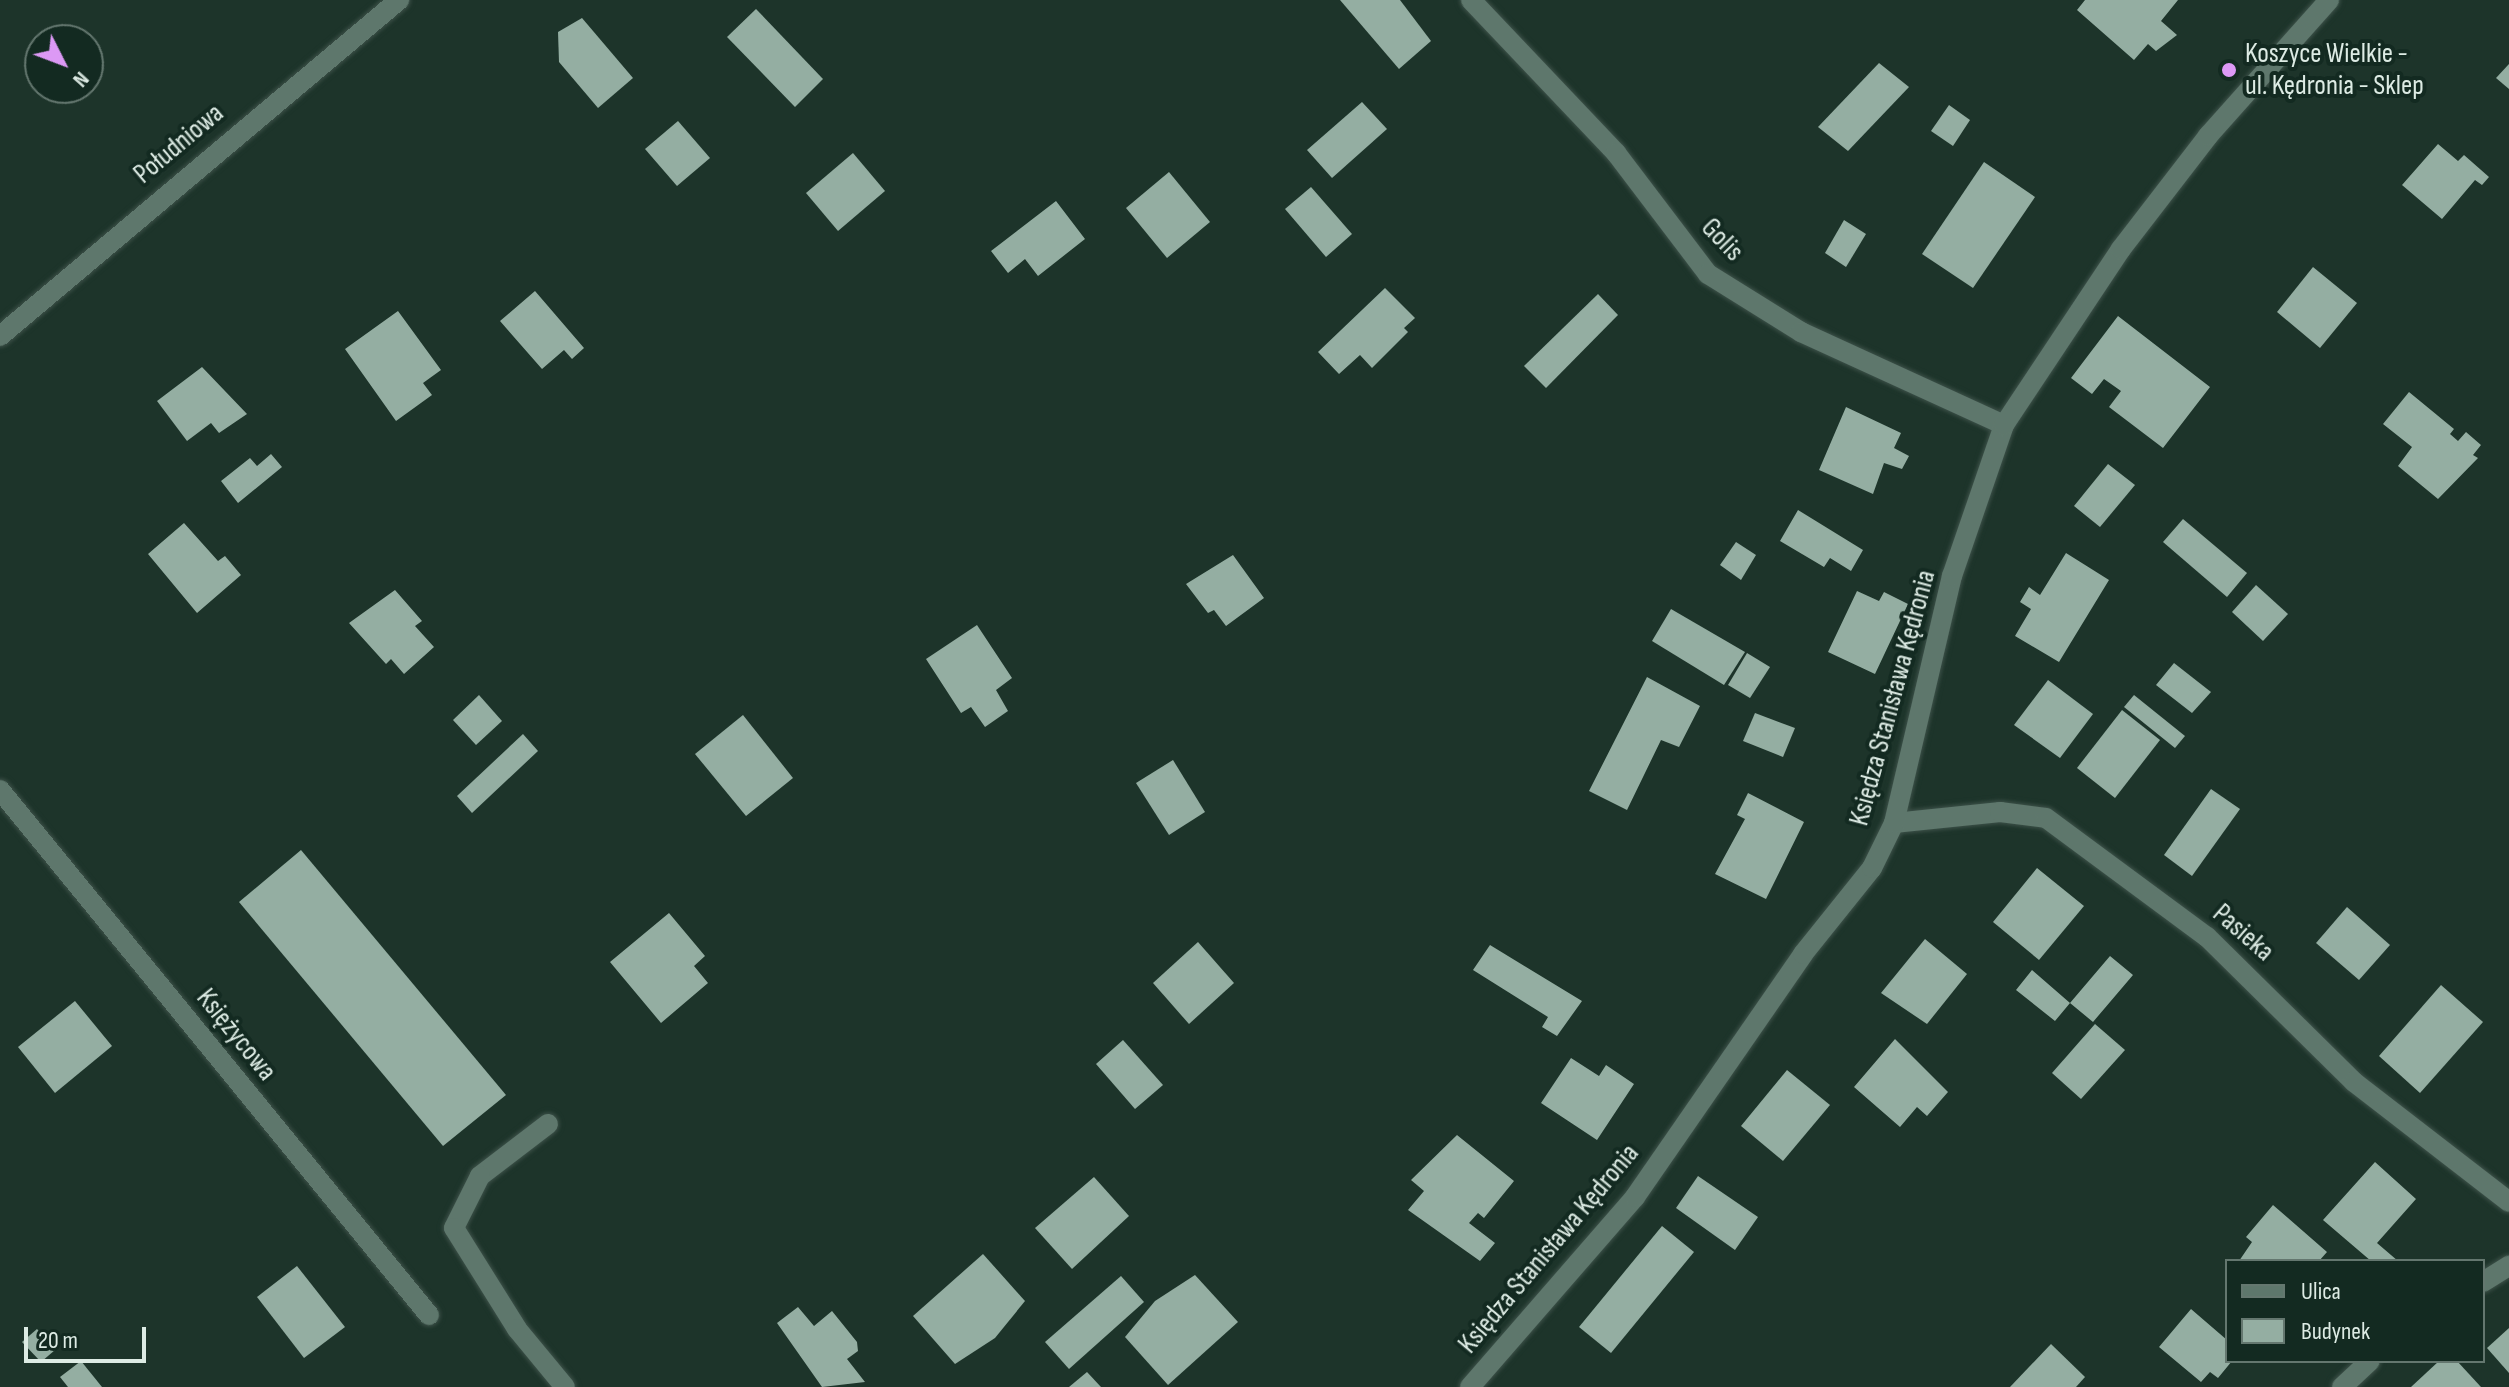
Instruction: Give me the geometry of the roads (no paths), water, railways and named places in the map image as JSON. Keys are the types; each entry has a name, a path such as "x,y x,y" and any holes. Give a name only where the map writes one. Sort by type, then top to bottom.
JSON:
{"street":[{"name":"Południowa","path":"0,336 399,0"},
{"name":"Golis","path":"1471,0 1616,153 1708,274 1801,332 2004,425"},
{"name":"Księdza Stanisława Kędronia","path":"1470,1387 1635,1197 1803,954 1872,868 1894,823 1952,576 2004,425 2121,249 2208,136 2329,0"},
{"name":"Księżycowa","path":"0,790 429,1315"},
{"name":"Pasieka","path":"1894,823 2000,812 2046,818 2207,937 2354,1082 2509,1202"},
{"path":"548,1124 480,1176 454,1228 517,1329 565,1387"},
{"path":"2485,1281 2509,1266"},
{"path":"2342,1387 2368,1363"}],"place":[{"name":"Koszyce Wielkie - ul. Kędronia - Sklep","path":"2229,70"}]}
